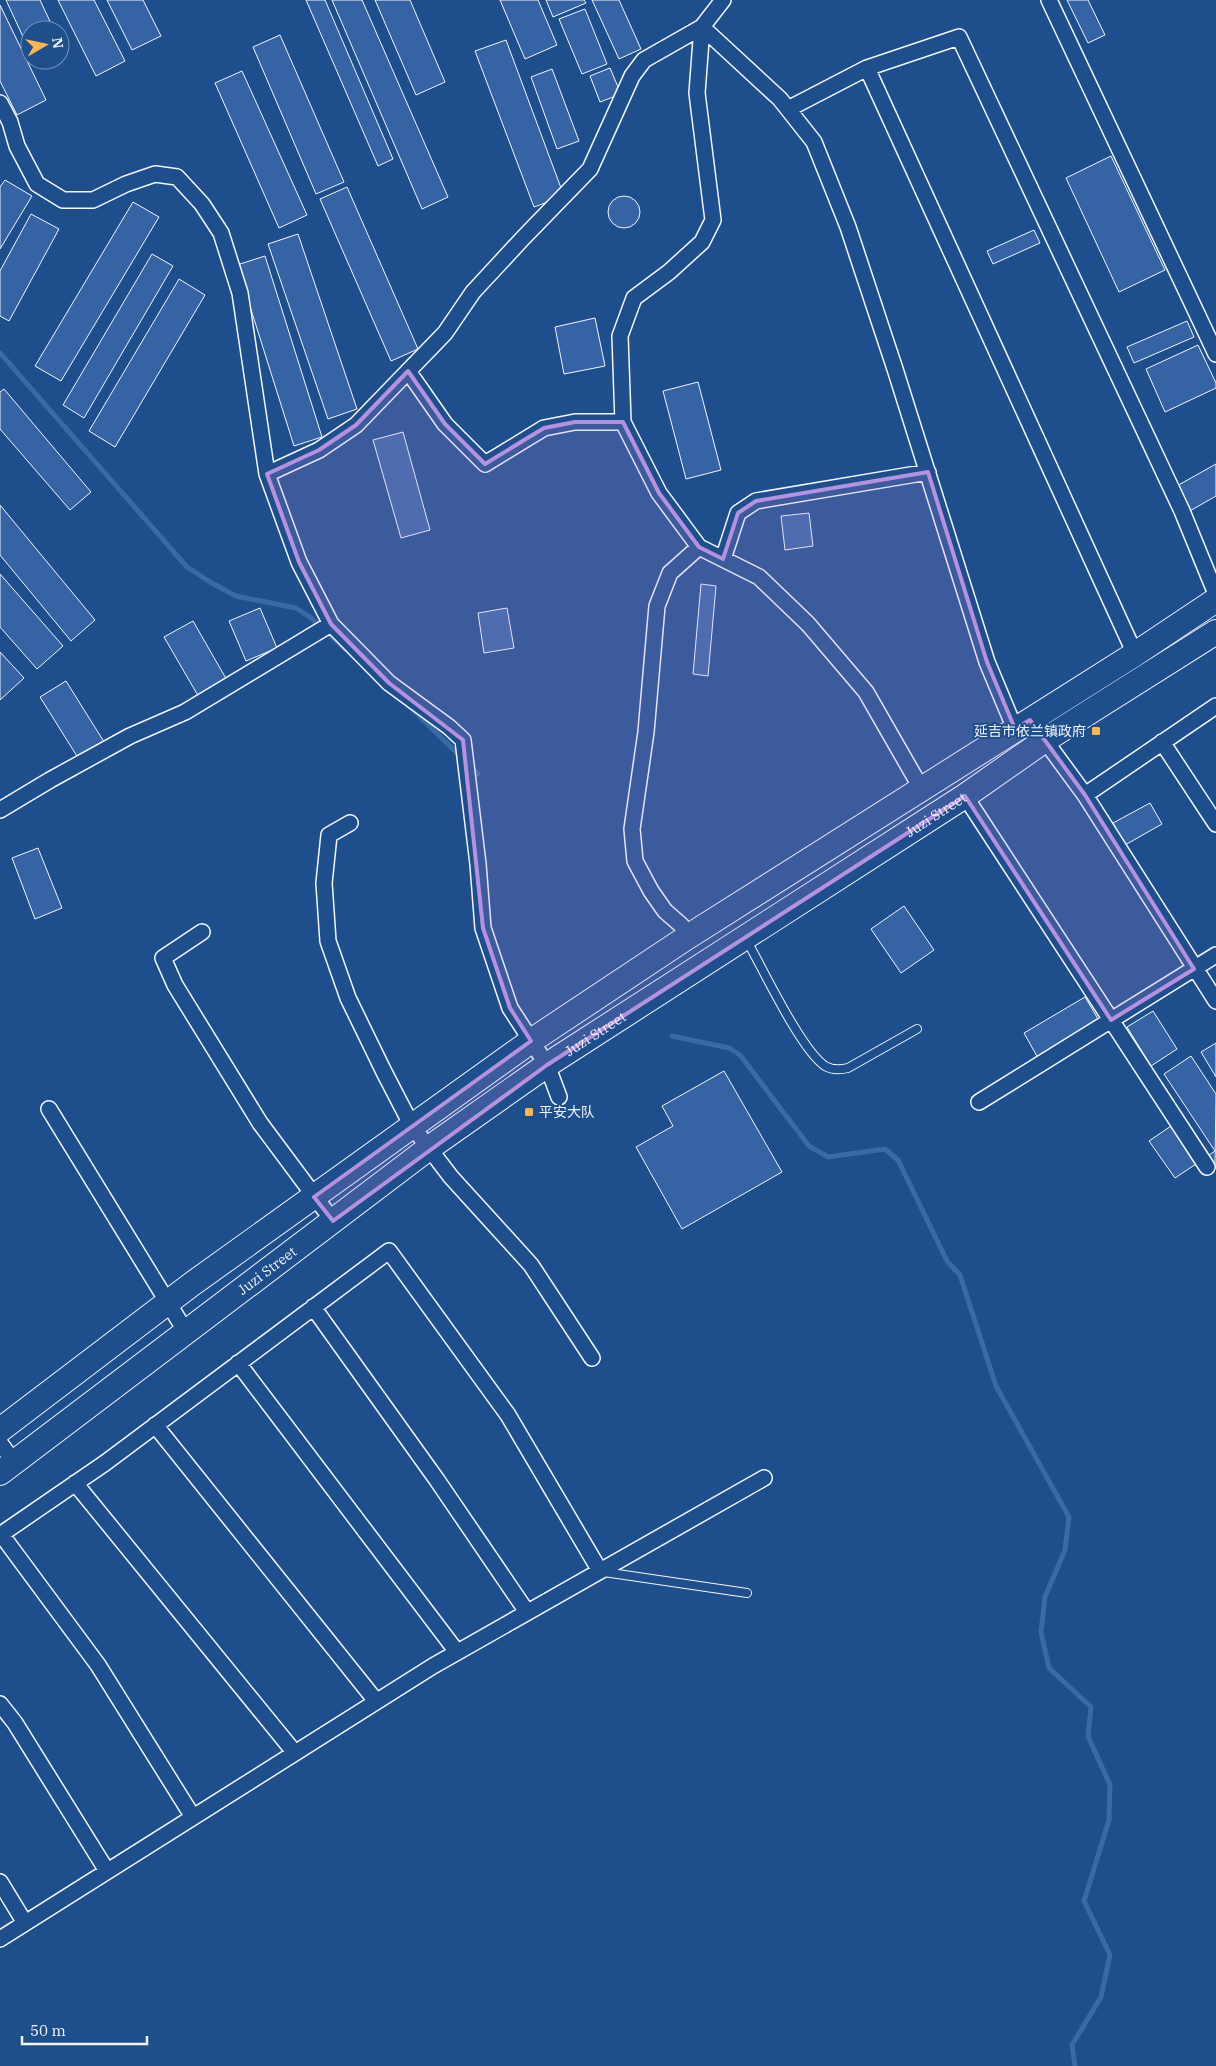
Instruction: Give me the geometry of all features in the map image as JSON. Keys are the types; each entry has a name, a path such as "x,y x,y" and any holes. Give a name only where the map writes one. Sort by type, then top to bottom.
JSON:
{"main road":[{"name":"Juzi Street","path":"0,1430 167,1303 531,1041 689,936 1135,654 1216,600"},
{"name":"Juzi Street","path":"7,1468 429,1148 547,1065 965,796 1045,740 1216,632"}],"street":[{"path":"267,474 319,450 356,425 445,334 473,292 524,236 590,169 632,76 644,60 702,27 722,0"},
{"path":"1049,0 1216,354"},
{"path":"702,27 780,99 814,142 848,228 896,369 987,662 1023,724 1045,740 1085,795 1216,1001"},
{"path":"702,27 697,92 713,220 702,242 669,272 634,298 620,336 623,422 659,493 699,546 759,577 808,624 866,692 921,788"},
{"path":"788,109 867,68 959,37 1182,511 1216,594"},
{"path":"867,68 1135,654"},
{"path":"0,103 10,122 17,146 37,184 63,200 93,200 126,184 155,174 177,177 202,204 221,233 240,293 267,474 324,629 388,684 449,727 463,740 478,864 483,928 510,1008 547,1065 559,1097"},
{"path":"408,371 445,424 485,464 544,428 575,422 623,422"},
{"path":"723,559 738,513 756,501 928,472"},
{"path":"689,936 650,891 635,861 632,829 646,732 656,606 670,573 699,546"},
{"path":"0,810 130,736 185,712 324,629"},
{"path":"1085,795 1216,706"},
{"path":"1162,742 1216,824"},
{"path":"965,796 1206,1167"},
{"path":"350,823 328,835 324,883 328,941 348,998 412,1126 451,1177 530,1265 592,1358"},
{"path":"202,932 163,958 175,985 260,1123 333,1220"},
{"path":"979,1102 1216,955"},
{"path":"49,1110 186,1332"},
{"path":"193,1817 98,1665 1,1535 155,1425 389,1251 508,1416 600,1571"},
{"path":"313,1307 437,1480 527,1612"},
{"path":"238,1363 457,1652"},
{"path":"155,1425 376,1701"},
{"path":"0,1443 7,1468"},
{"path":"0,1939 376,1701 457,1652 764,1478"},
{"path":"75,1483 295,1753"},
{"path":"0,1704 15,1723 107,1871"},
{"path":"0,1882 25,1923"}],"lane":[{"path":"745,937 802,1040 824,1065 839,1070 848,1068 917,1029"},
{"path":"600,1571 747,1593"}],"highlighted area":[{"path":"408,371 445,424 485,464 544,428 575,422 623,422 659,493 699,547 723,559 738,513 756,501 928,472 987,662 1015,729 1030,720 1085,795 1194,969 1111,1020 965,796 547,1065 333,1221 314,1197 531,1041 510,1008 483,928 463,740 389,683 331,624 299,562 267,474 319,450 356,425"}],"building":[{"path":"6,0 40,0 49,20 20,20 20,30"},
{"path":"58,0 94,0 125,61 96,76 70,24 70,20 68,20"},
{"path":"107,0 143,0 161,36 132,50"},
{"path":"306,0 325,0 393,159 378,166"},
{"path":"332,0 362,0 448,197 422,209"},
{"path":"375,0 410,0 445,82 416,95"},
{"path":"500,0 538,0 557,45 525,59"},
{"path":"546,0 584,0 586,3 553,17"},
{"path":"592,0 619,0 641,49 619,59"},
{"path":"1067,0 1088,0 1105,35 1088,43"},
{"path":"0,5 20,46 20,70 31,70 46,100 17,115 0,81"},
{"path":"585,9 607,64 582,74 559,19"},
{"path":"280,35 344,182 316,194 253,47"},
{"path":"506,40 564,196 534,207 475,51"},
{"path":"610,68 621,94 600,102 590,76"},
{"path":"552,69 579,141 557,149 531,77"},
{"path":"242,71 307,215 279,228 215,83"},
{"path":"1111,156 1165,270 1119,292 1066,178"},
{"path":"5,180 32,196 0,249 0,187"},
{"path":"347,187 418,349 391,361 320,199"},
{"path":"624,196 630,197 635,201 639,206 639,218 635,223 630,227 624,228 618,227 613,223 609,218 608,212 609,206 613,201 618,197"},
{"path":"133,202 159,217 61,381 35,366"},
{"path":"31,214 59,229 9,321 0,316 0,271"},
{"path":"1034,230 1040,243 993,264 987,251"},
{"path":"298,234 357,409 328,419 268,244"},
{"path":"152,254 173,266 84,418 63,405"},
{"path":"265,256 322,437 294,446 237,265"},
{"path":"179,279 205,295 115,447 89,431"},
{"path":"595,318 605,366 564,374 555,327"},
{"path":"1187,321 1194,337 1134,363 1127,347"},
{"path":"1198,345 1216,383 1216,388 1165,412 1146,369"},
{"path":"698,382 721,470 686,479 663,391"},
{"path":"4,389 91,492 70,510 0,429 0,392"},
{"path":"403,432 430,530 401,538 373,440"},
{"path":"1216,464 1216,496 1188,512 1175,487"},
{"path":"0,505 95,620 71,641 0,555"},
{"path":"809,513 813,546 785,550 781,516"},
{"path":"0,574 63,646 37,669 0,627"},
{"path":"701,584 716,586 708,676 693,674"},
{"path":"260,608 277,648 246,661 229,621"},
{"path":"507,608 514,648 484,653 478,613"},
{"path":"193,621 228,682 200,699 164,637"},
{"path":"0,652 24,678 0,700"},
{"path":"66,681 106,745 80,761 40,697"},
{"path":"1150,803 1162,824 1125,845 1113,823"},
{"path":"38,848 62,908 35,919 12,858"},
{"path":"904,906 934,950 901,973 871,929"},
{"path":"1085,997 1100,1022 1038,1058 1024,1033"},
{"path":"1153,1011 1177,1049 1151,1066 1127,1027"},
{"path":"1216,1043 1216,1077 1201,1052"},
{"path":"1191,1056 1216,1094 1215,1165 1209,1155 1215,1151 1164,1074"},
{"path":"724,1071 782,1172 682,1229 636,1147 673,1126 662,1106"},
{"path":"1171,1126 1196,1164 1175,1178 1149,1141"}],"waterway":[{"path":"0,353 187,567 236,596 296,608 310,617 345,649"},
{"path":"409,706 462,758"},
{"path":"470,766 478,774"},
{"path":"672,1036 729,1048 740,1055 809,1146 828,1157 885,1149 898,1160 947,1261 960,1275 996,1386 1069,1517 1065,1550 1045,1597 1041,1632 1049,1668 1091,1707 1088,1736 1110,1785 1109,1820 1084,1901 1110,1955 1101,1997 1072,2045 1075,2066"}],"place":[{"name":"延吉市依兰镇政府","path":"1096,731"},
{"name":"平安大队","path":"529,1112"}]}
